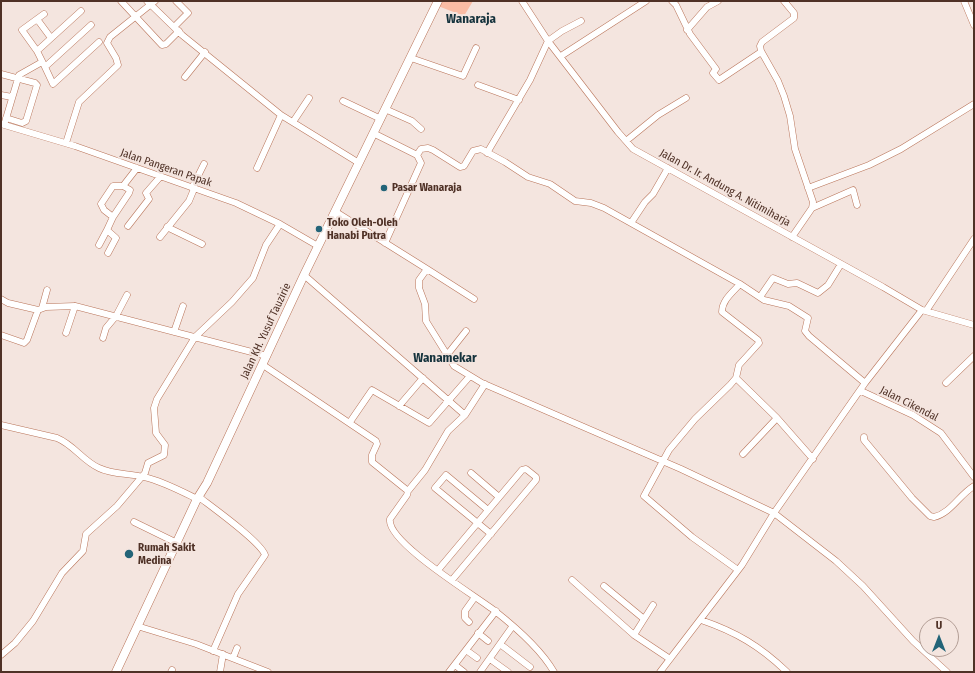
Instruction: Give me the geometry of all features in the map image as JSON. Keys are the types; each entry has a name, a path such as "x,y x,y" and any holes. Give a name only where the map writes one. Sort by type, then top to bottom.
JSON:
{"main road":[{"name":"Jalan KH. Yusuf Tauzirie","path":"116,672 263,365 304,275 438,1"}],"street":[{"path":"121,1 162,44 166,44 188,13 176,1"},
{"name":"Jalan Dr. Ir. Andung A. Nitimiharja","path":"522,1 548,41 633,149 924,311 974,325"},
{"path":"561,56 646,1"},
{"path":"672,1 687,30 716,69 713,74 719,80 761,52"},
{"path":"687,30 707,7 718,1"},
{"path":"784,1 794,13 794,18 762,42 760,46 761,52 778,81 784,96 790,116 795,150 813,202 812,208 792,237"},
{"path":"964,1 974,25"},
{"path":"66,143 79,102 118,65 116,58 107,42 110,37 136,17 151,2 176,29 281,115 359,163"},
{"path":"37,50 81,11"},
{"path":"44,14 22,30 37,50 53,84 99,42"},
{"path":"37,19 51,38"},
{"path":"487,153 530,80 548,41 562,30 581,20"},
{"path":"2,125 6,118 18,79 22,72 43,64 91,25"},
{"path":"411,58 462,76 476,48"},
{"path":"185,77 205,52"},
{"path":"1,74 36,84 27,118 22,123 6,118"},
{"path":"478,85 518,100"},
{"path":"1,95 12,97"},
{"path":"293,122 309,98"},
{"path":"626,141 658,115 686,98"},
{"path":"343,102 381,119"},
{"path":"808,188 869,165 901,149 974,104"},
{"path":"386,109 412,121 421,129"},
{"path":"256,168 281,115"},
{"name":"Jalan Pangeran Papak","path":"2,125 66,143 236,203 280,224 318,246"},
{"path":"373,133 417,155 421,159 421,163 385,243"},
{"path":"417,155 421,149 428,148 462,167 475,150 480,150 505,162 528,177 550,184 575,201 597,205 740,284 771,303 789,306 808,317 805,331 809,336 865,383"},
{"path":"160,237 189,201 204,164"},
{"path":"123,186 137,168"},
{"path":"631,223 653,194 668,168"},
{"path":"128,226 149,199 146,193 160,176"},
{"path":"99,245 113,217 130,192 130,190 123,186 113,186 101,204 104,210 113,217"},
{"path":"812,208 853,190 857,205"},
{"path":"336,212 474,299"},
{"path":"1,655 28,628 64,570 82,552 86,534 117,506 143,476 148,463 161,458 165,452 165,443 156,433 155,404 195,337 232,302 253,278 266,245 280,224"},
{"path":"167,227 202,244"},
{"path":"107,230 116,238 108,252"},
{"path":"660,672 738,570 774,513 861,391 865,383 924,311 974,239"},
{"path":"760,297 772,278 788,284 798,284 816,292 820,292 828,285 841,264"},
{"path":"427,269 419,280 418,288 425,304 425,317 454,366 485,384 663,462 774,513 836,561 863,586 913,642 947,672"},
{"path":"304,275 465,415"},
{"path":"738,570 694,539 644,497 669,450 681,434 736,378 739,366 759,342 722,312 722,306 740,284"},
{"path":"1,335 24,343 27,340 47,290"},
{"path":"103,338 106,328 116,316 127,296"},
{"path":"1,299 8,303 40,309 75,306 174,332 227,344 267,356"},
{"path":"66,333 75,306"},
{"path":"174,332 183,306"},
{"path":"447,355 466,331"},
{"path":"946,383 974,356"},
{"path":"263,365 350,422 377,442 372,458 374,464 408,491"},
{"path":"350,422 372,390 428,423 470,376"},
{"path":"399,406 423,378"},
{"path":"736,378 777,418 813,459"},
{"path":"485,384 465,415 448,431 425,470 408,491 407,495 390,519 390,524 402,542 415,554 474,597 496,611 541,652 554,672"},
{"name":"Jalan Cikendal","path":"861,391 913,415 941,433 974,477"},
{"path":"743,454 777,418"},
{"path":"1,425 66,441 92,465 103,470 143,476 198,498 245,534 263,550 265,555 238,594 213,651"},
{"path":"864,437 864,440 904,489 930,516 934,518 943,514 959,497 974,486"},
{"path":"438,570 524,469 536,477 534,483 452,580"},
{"path":"471,473 499,497"},
{"path":"488,510 446,475 435,488 491,534"},
{"path":"134,522 177,543"},
{"path":"572,580 634,635 670,659"},
{"path":"604,586 644,620"},
{"path":"469,622 465,618 465,611 474,597"},
{"path":"634,635 653,605"},
{"path":"449,672 496,611"},
{"path":"701,620 735,633 754,644 787,672"},
{"path":"137,626 196,644 268,672"},
{"path":"480,672 512,627"},
{"path":"478,633 488,641"},
{"path":"500,644 530,667"},
{"path":"233,658 237,648"},
{"path":"466,650 477,658"},
{"path":"220,672 223,654"},
{"path":"490,659 508,672"},
{"path":"455,665 464,672"}],"shaded area":[{"path":"440,1 473,1 464,16 438,6"}],"place":[{"name":"Pasar Wanaraja","path":"384,188"},
{"name":"Toko Oleh-Oleh Hanabi Putra","path":"319,229"},
{"name":"Rumah Sakit Medina","path":"129,554"}],"district":[{"name":"Wanaraja","path":"471,19"},
{"name":"Wanamekar","path":"445,358"}]}
